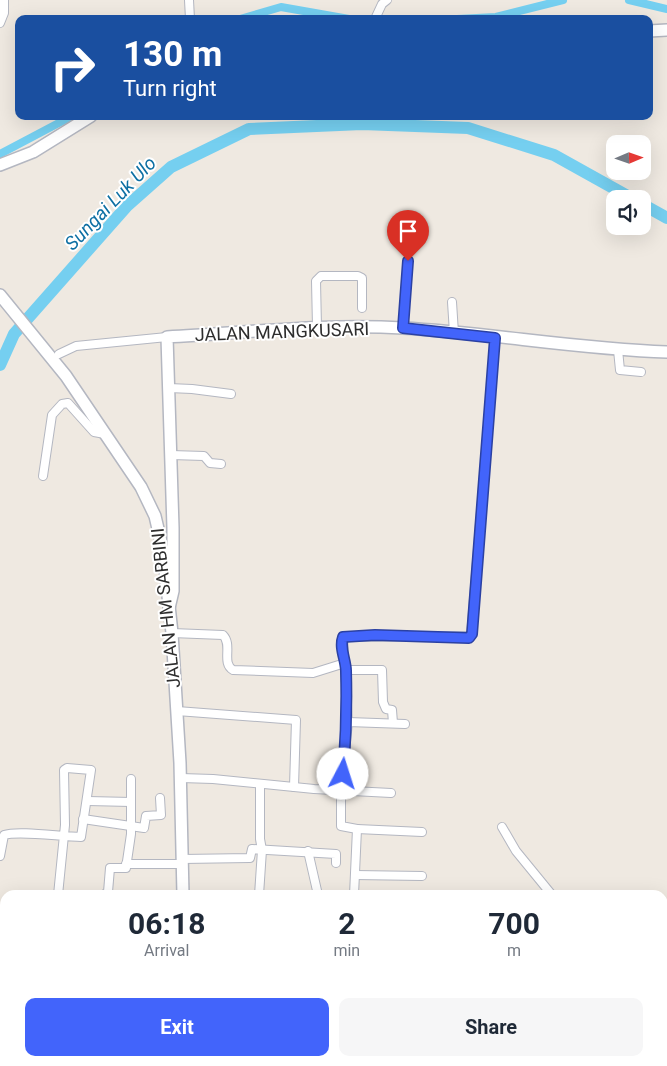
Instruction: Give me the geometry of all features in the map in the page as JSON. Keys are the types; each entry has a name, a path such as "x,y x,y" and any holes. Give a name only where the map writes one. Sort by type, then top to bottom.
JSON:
{"main road":[{"path":"653,30 667,30"},
{"path":"0,165 33,152 85,120"},
{"name":"JALAN HM SARBINI","path":"0,295 54,353 141,487 155,516 163,550 172,633 180,778 183,890"},
{"name":"JALAN MANGKUSARI","path":"167,337 316,327 403,328 495,338 569,343 618,350 667,352"},
{"path":"167,337 173,579 172,598 169,608"}],"street":[{"path":"0,23 4,13 4,0"},
{"path":"189,0 190,15"},
{"path":"378,15 382,4 387,0"},
{"path":"403,328 408,261"},
{"path":"316,327 316,281 319,276 360,277 363,280 362,308"},
{"path":"452,302 454,333"},
{"path":"54,353 76,346 167,337"},
{"path":"422,832 341,828 341,791 348,722 346,667 342,639 344,636 471,636 495,338"},
{"path":"618,350 620,370 641,372"},
{"path":"169,388 231,394"},
{"path":"43,476 52,415 62,404 68,403 94,432 105,434"},
{"path":"171,455 204,456 210,463 220,464"},
{"path":"172,633 223,636 228,642 228,662 233,670 314,673 346,667 382,670 383,702 386,709 392,710 393,723"},
{"path":"177,711 296,720 294,787"},
{"path":"348,722 404,724"},
{"path":"59,890 64,837 65,769 91,770 88,802"},
{"path":"180,778 213,779 260,785 341,791 391,793"},
{"path":"108,890 110,868 126,868 132,825 131,779"},
{"path":"259,890 262,850 260,839 260,785"},
{"path":"83,819 144,828 146,816 161,815 160,798"},
{"path":"0,856 2,833 81,837 85,802 131,802"},
{"path":"502,827 516,850 548,890"},
{"path":"354,890 357,829"},
{"path":"126,864 250,858 252,849 336,854 336,863"},
{"path":"308,852 317,890"},
{"path":"355,875 422,876"}],"waterway":[{"path":"504,15 563,0"},
{"path":"629,0 667,9"},
{"path":"254,15 281,7 326,15"},
{"path":"0,154 64,120"},
{"name":"Sungai Luk Ulo","path":"0,365 14,334 127,206 171,167 249,129 362,124 468,128 554,155 617,190"},
{"name":"Sungai Luk Ulo","path":"651,209 667,218"}],"route":[{"path":"343,774 348,722 346,670 342,638 354,635 469,638 472,634 482,482 495,338 403,328 408,261"}]}
